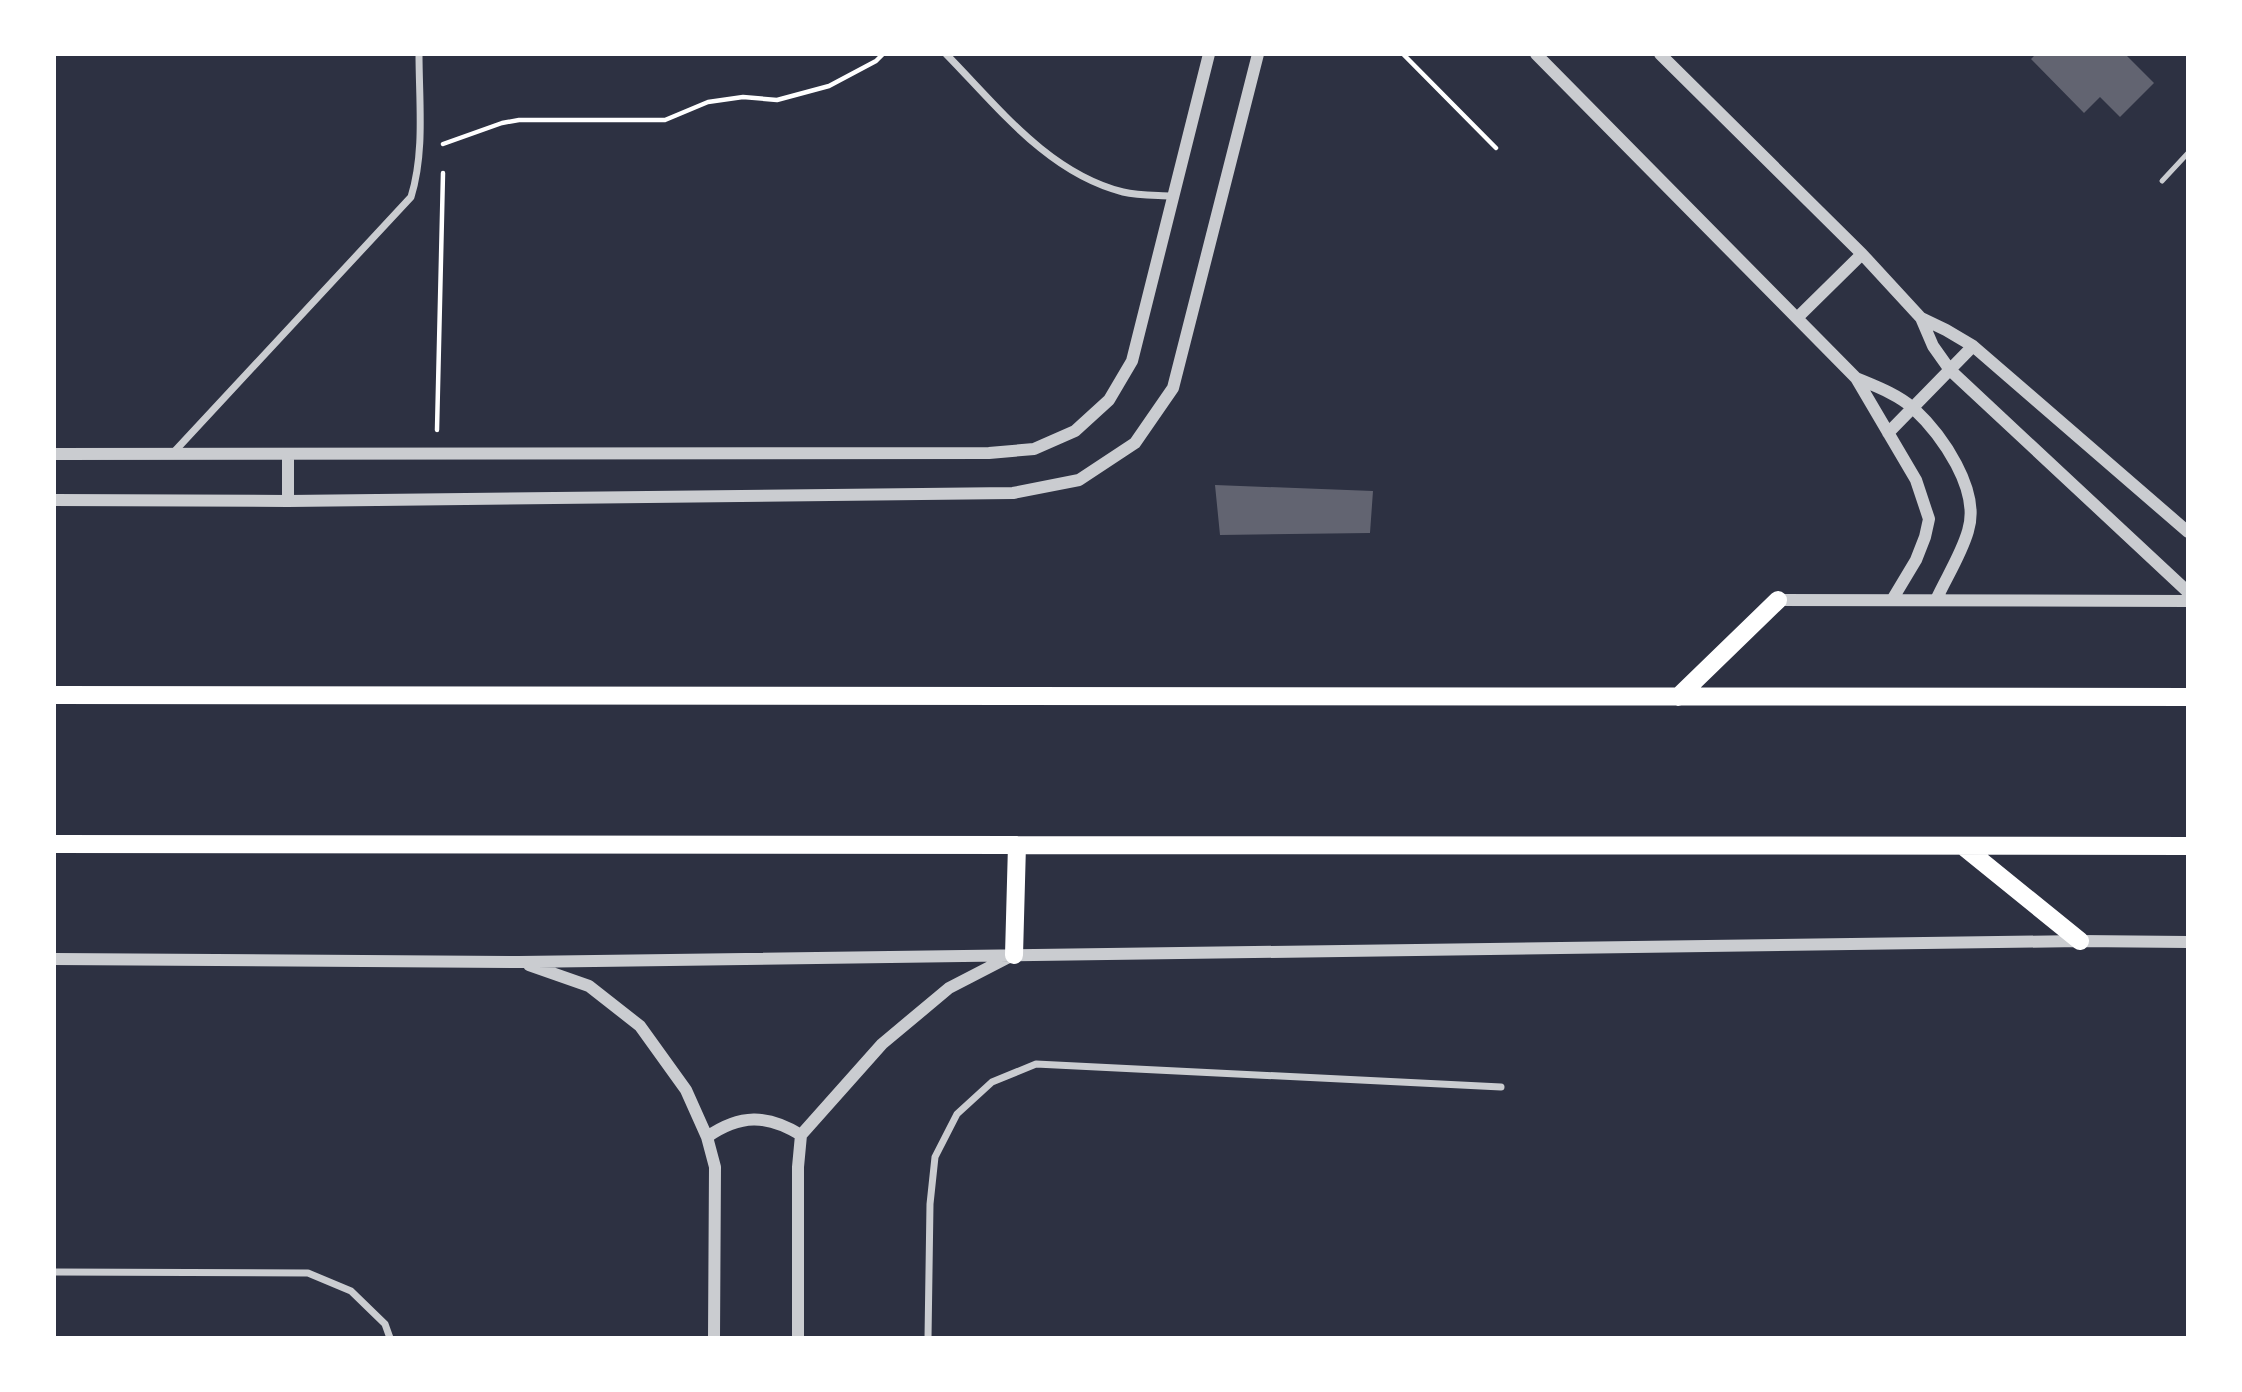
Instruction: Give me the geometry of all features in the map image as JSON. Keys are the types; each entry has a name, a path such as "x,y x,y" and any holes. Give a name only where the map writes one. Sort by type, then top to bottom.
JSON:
{"main road":[{"path":"1678,696 1779,600"},
{"path":"54,695 2188,697"},
{"path":"54,844 2188,846"},
{"path":"1014,955 1017,845"},
{"path":"1964,847 2080,941"}],"street":[{"path":"173,454 411,197 418,176 419,54"},
{"path":"946,54 1045,153 1083,178 1125,193 1172,195"},
{"path":"54,454 989,453 1034,449 1075,431 1109,400 1132,361 1209,54"},
{"path":"54,500 288,501 1013,493 1079,480 1135,443 1173,388 1258,54"},
{"path":"1536,54 1856,378 1916,480 1929,519 1926,537 1916,559 1892,600"},
{"path":"1660,54 1862,254 1921,318 1933,346 1950,370 2188,592"},
{"path":"1797,318 1862,254"},
{"path":"1921,318 1973,346 2188,532"},
{"path":"1888,433 1973,346"},
{"path":"1856,378 1882,388 1912,408 1959,466 1969,497 1969,530 1936,600"},
{"path":"288,454 288,501"},
{"path":"1779,600 2188,601"},
{"path":"54,959 519,962 2080,941 2188,942"},
{"path":"798,1338 798,1167 802,1135 892,1036 949,988 1014,955"},
{"path":"519,962 589,986 640,1026 686,1090 707,1138 715,1167 715,1338"},
{"path":"928,1338 930,1204 935,1157 957,1114 992,1082 1036,1064 1501,1087"},
{"path":"707,1138 721,1128 753,1119 770,1120 802,1135"},
{"path":"54,1272 308,1273 351,1292 384,1324 390,1338"}],"lane":[{"path":"2162,181 2188,153"}],"path":[{"path":"419,154 502,122 665,120 708,102 743,97 777,100 830,86 876,61 883,54"},
{"path":"1403,54 1496,148"},
{"path":"443,158 444,144"},
{"path":"437,454 443,171"}],"building":[{"path":"2036,54 2125,54 2154,83 2120,117 2100,97 2084,113 2031,59"},
{"path":"1215,485 1373,491 1370,533 1220,535"}]}
